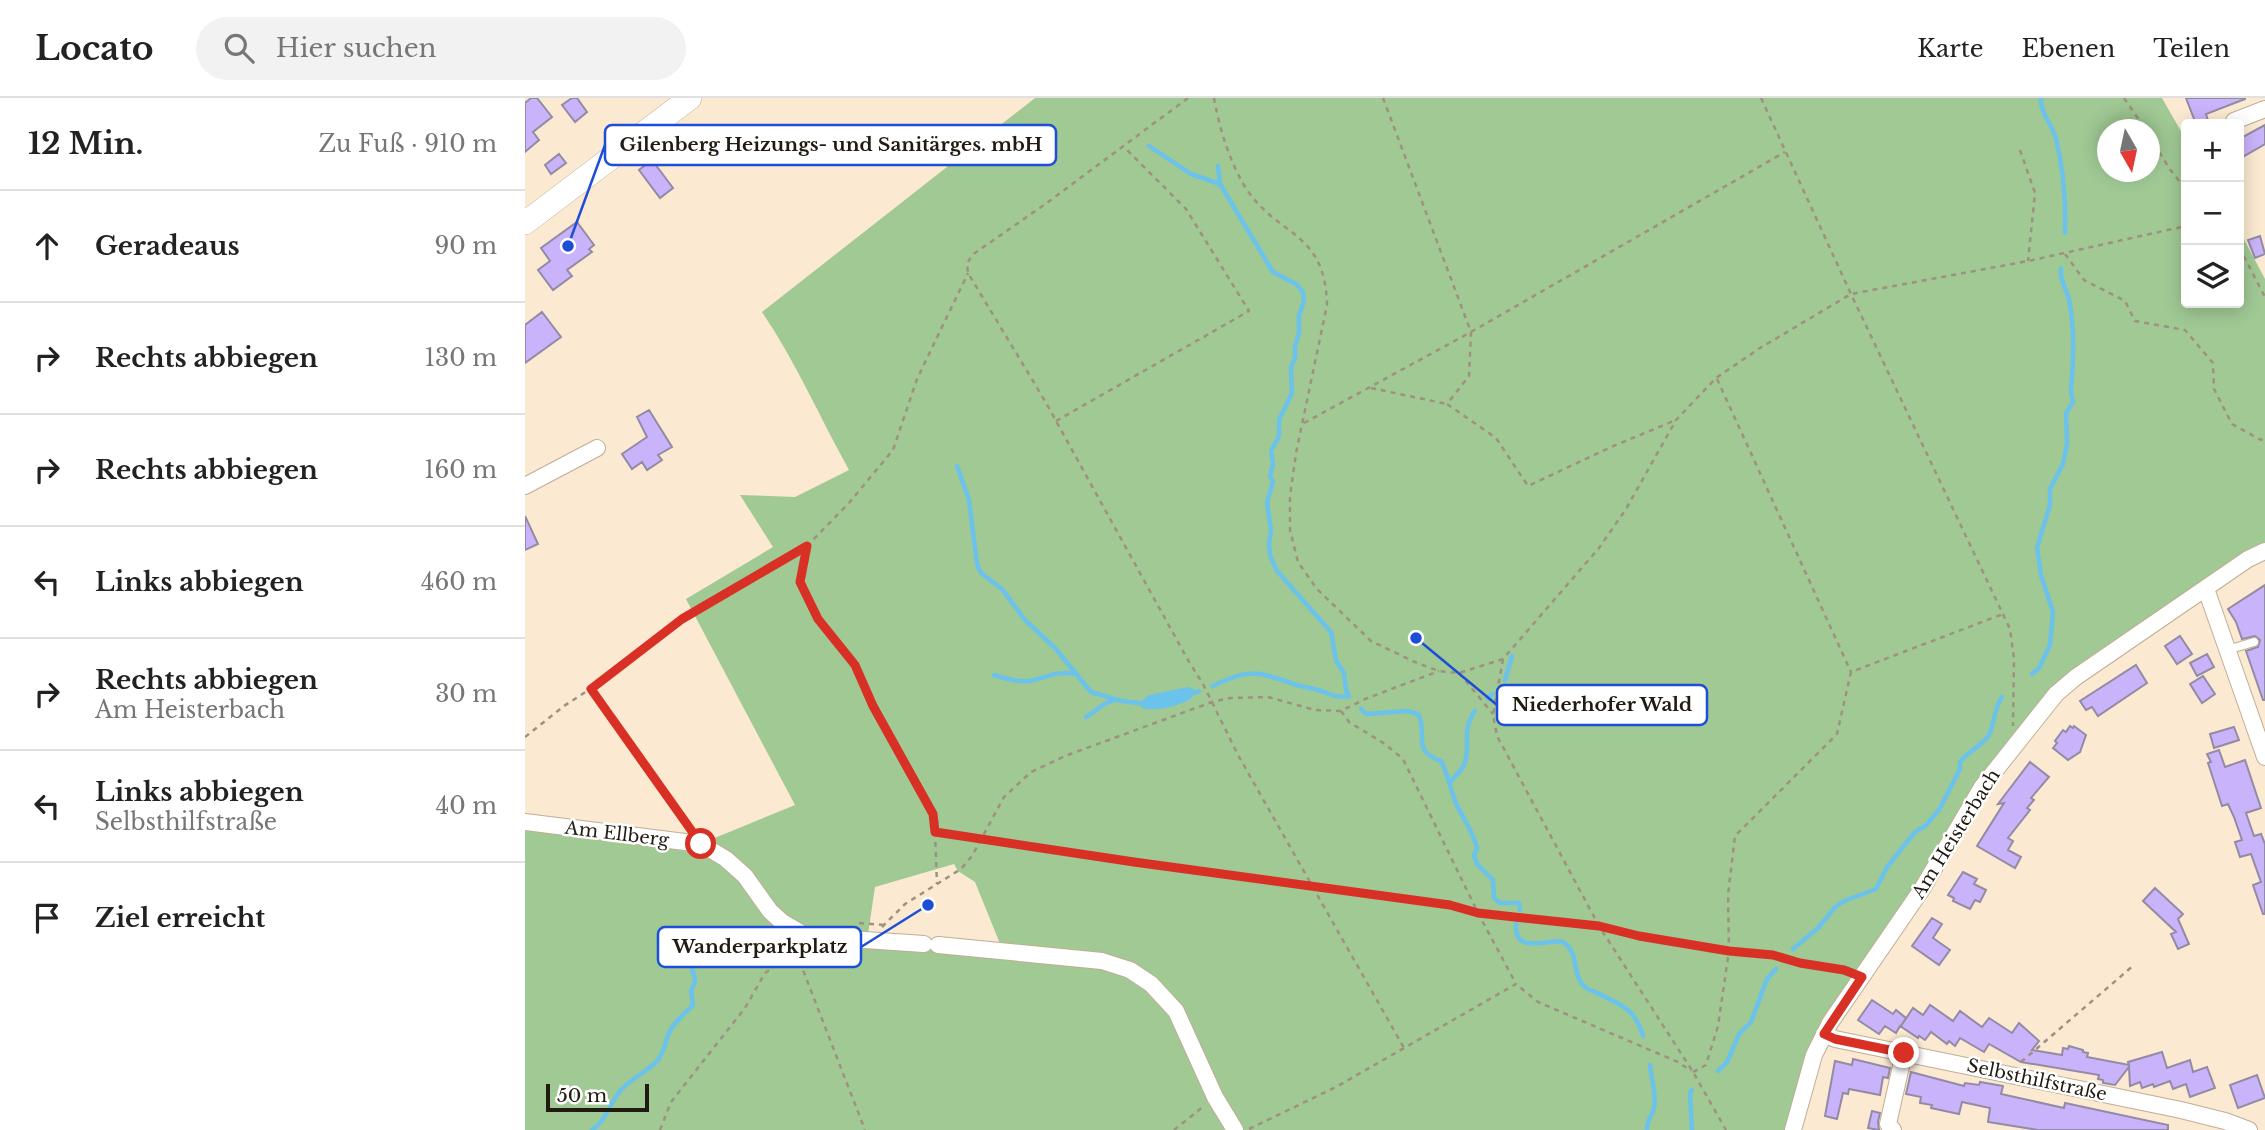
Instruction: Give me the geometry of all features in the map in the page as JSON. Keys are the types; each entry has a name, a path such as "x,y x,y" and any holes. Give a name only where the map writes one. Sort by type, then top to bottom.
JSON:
{"main road":[{"path":"525,223 690,98"}],"street":[{"path":"2239,119 2265,109"},
{"path":"525,486 597,448"},
{"name":"Am Heisterbach","path":"1793,1130 1814,1055 1824,1034 1922,889 1982,788 2018,740 2064,685 2249,559 2265,551"},
{"path":"2206,589 2265,757"},
{"name":"Am Ellberg","path":"525,822 701,844 726,859 744,876 770,911 806,936 932,944 1102,961 1130,970 1151,984 1176,1011 1215,1097 1235,1130"},
{"name":"Selbsthilfstraße","path":"1824,1034 1835,1039 2249,1130"},
{"path":"1893,1130 1888,1124 1904,1053"}],"lane":[{"path":"2227,650 2254,642"}],"path":[{"path":"1188,98 972,255 967,264 968,273 1056,421 1212,702 1231,743 1404,1048"},
{"path":"1214,98 1226,144 1244,185 1264,210 1311,249 1326,281 1327,304 1290,496 1290,530 1298,562 1317,589 1371,641 1439,671 1459,674 1503,659 1599,548 1626,509 1676,420 1716,378 1760,348 1851,294 2028,261 2181,227"},
{"path":"1383,98 1471,332 1469,376 1447,404"},
{"path":"1761,98 2010,629 2014,658 2012,734 2018,740"},
{"path":"2124,98 2138,119"},
{"path":"1056,421 1248,311 1185,209 1123,146"},
{"path":"2020,150 2035,193 2028,261"},
{"path":"1302,424 1471,332 1785,152"},
{"path":"2160,152 2181,184"},
{"path":"2064,253 2084,280 2125,301 2134,321 2185,330 2213,363 2214,389 2232,424 2261,440 2265,438"},
{"path":"2244,257 2265,297"},
{"path":"525,737 682,619 807,546 849,503 893,450 917,379 968,273"},
{"path":"1693,1072 1706,1065 1718,1026 1729,951 1728,895 1735,836 1837,734 1851,672 1716,378"},
{"path":"1369,387 1447,404 1496,438 1528,486 1676,420"},
{"path":"807,546 800,582 818,619 855,665 873,706 933,814 937,885"},
{"path":"1851,672 2003,614"},
{"path":"1503,659 1493,715 1497,736 1599,926 1693,1072 1726,1130"},
{"path":"867,941 905,905 961,869 972,856 1004,797 1031,772 1065,756 1212,702 1230,698 1268,698 1315,710 1341,711 1439,671"},
{"path":"1459,674 1493,715"},
{"path":"591,689 701,844"},
{"path":"1341,711 1349,722 1385,744 1403,759 1516,984 1538,1002 1678,1062 1693,1072"},
{"path":"935,832 1450,905 1478,913 1599,926 1639,936 1729,951 1773,955 1800,963 1844,970 1862,977"},
{"path":"660,1130 671,1102 745,1008 765,973 796,952 865,1130"},
{"path":"2011,1076 2017,1067 2134,965"},
{"path":"1246,1130 1289,1111 1516,984"},
{"path":"1174,1130 1215,1097"}],"green space":[{"path":"1035,98 2162,98 2181,131 2181,308 2244,308 2244,239 2265,279 2265,547 2070,676 1822,1025 1787,1130 525,1130 525,822 700,844 795,805 686,599 773,547 740,495 795,497 849,470 762,312","holes":["954,864 958,871 975,882 1003,951 867,941 875,887"]}],"water":[{"path":"1188,687 1194,689 1192,698 1175,706 1148,709 1142,708 1139,703 1149,695"}],"building":[{"path":"531,98 537,98 552,117 533,132 539,140 525,152 525,103"},
{"path":"572,98 577,98 587,112 575,122 562,105"},
{"path":"2186,98 2245,98 2206,114 2208,119 2194,119"},
{"path":"2265,125 2265,144 2244,156 2244,136"},
{"path":"559,154 566,163 551,174 545,165"},
{"path":"652,160 673,188 660,198 639,170"},
{"path":"577,222 594,245 589,249 592,252 567,270 572,276 553,290 538,270 550,261 541,248"},
{"path":"2260,236 2265,254 2255,258 2248,240"},
{"path":"542,312 561,337 525,363 525,325"},
{"path":"649,410 672,447 658,455 662,460 647,470 642,462 632,469 622,454 647,437 637,417"},
{"path":"525,516 538,544 525,550"},
{"path":"2265,585 2263,700 2246,651 2258,647 2260,640 2255,636 2242,639 2228,609"},
{"path":"2180,636 2192,654 2177,664 2165,646"},
{"path":"2207,654 2214,667 2197,676 2190,663"},
{"path":"2136,665 2147,683 2098,716 2092,707 2086,710 2080,701"},
{"path":"2203,676 2215,694 2202,703 2190,684"},
{"path":"2070,726 2086,735 2080,752 2068,760 2053,748 2063,730 2066,732"},
{"path":"2234,727 2239,740 2214,748 2210,734"},
{"path":"2219,750 2225,767 2245,760 2261,808 2246,813 2254,836 2261,834 2265,844 2265,914 2253,885 2261,882 2251,854 2240,857 2235,842 2242,840 2228,804 2222,806 2208,763 2211,762 2207,754"},
{"path":"2030,762 2049,777 2031,798 2034,800 2027,808 2030,810 2008,838 2013,841 2008,850 2021,857 2015,868 1977,846 2004,803 1998,804"},
{"path":"1963,872 1977,879 1974,884 1986,890 1980,902 1975,900 1970,909 1953,901 1954,898 1948,895"},
{"path":"2155,888 2183,914 2178,919 2189,944 2178,949 2171,934 2176,932 2143,901"},
{"path":"1932,918 1942,924 1933,938 1950,950 1939,965 1912,946"},
{"path":"1872,1000 1893,1014 1896,1010 1906,1018 1901,1026 1913,1008 1923,1015 1930,1005 1953,1021 1960,1011 1982,1027 1989,1018 2012,1033 2019,1023 2039,1041 2032,1050 2062,1055 2063,1048 2068,1049 2069,1046 2088,1053 2087,1057 2129,1065 2128,1062 2162,1052 2167,1068 2190,1060 2193,1072 2207,1067 2215,1088 2190,1097 2186,1084 2173,1089 2170,1081 2154,1087 2153,1084 2142,1088 2140,1082 2130,1086 2129,1067 2115,1085 2103,1083 2103,1080 2098,1079 2099,1075 2021,1062 1989,1044 1984,1052 1960,1038 1955,1046 1949,1041 1947,1044 1931,1032 1925,1040 1900,1026 1896,1033 1885,1026 1879,1034 1858,1020"},
{"path":"1853,1059 1890,1068 1888,1078 1883,1077 1880,1095 1849,1089 1848,1094 1843,1093 1837,1119 1825,1116 1835,1061 1852,1065"},
{"path":"1911,1072 1964,1086 1965,1083 1979,1085 1980,1082 2003,1086 2001,1094 2064,1108 2065,1103 2168,1125 2168,1130 2038,1130 1988,1122 1990,1108 1962,1102 1959,1114 1931,1108 1932,1105 1920,1103 1921,1097 1906,1094"},
{"path":"2257,1075 2265,1098 2238,1108 2230,1085"},
{"path":"1872,1111 1880,1113 1879,1130 1868,1128"}],"waterway":[{"path":"2041,98 2061,163 2065,233"},
{"path":"1149,146 1191,174 1220,184 1273,272 1296,284 1303,292 1299,333 1291,367 1292,393 1279,420 1279,436 1271,451 1273,464 1270,476 1273,482 1267,502 1271,531 1270,555 1277,571 1331,632 1336,660 1344,673 1349,696 1335,696 1260,674 1243,674 1213,686"},
{"path":"1218,166 1220,184"},
{"path":"2032,674 2039,668 2050,645 2053,612 2041,575 2037,548 2050,505 2050,489 2063,464 2067,444 2066,413 2073,402 2073,327 2061,268"},
{"path":"957,466 969,500 977,564 981,573 1002,589 1025,620 1055,648 1091,692 1139,703"},
{"path":"1505,680 1512,656"},
{"path":"994,675 1025,681 1057,674 1075,674"},
{"path":"1194,693 1199,691"},
{"path":"1488,699 1492,694"},
{"path":"1793,949 1819,927 1835,907 1876,889 1887,867 1915,832 1925,826 1939,810 1960,769 1960,762 1989,735 2002,697"},
{"path":"1086,717 1115,700"},
{"path":"1361,709 1366,714 1407,711 1418,714 1423,747 1432,757 1441,761 1456,803 1475,842 1477,848 1474,855 1477,864 1493,880 1494,898 1500,903 1519,903 1520,910"},
{"path":"1450,783 1464,765 1468,725 1475,711"},
{"path":"1516,924 1517,934 1527,943 1558,941 1568,946 1583,985 1631,1013 1643,1036"},
{"path":"1718,1071 1727,1062 1739,1034 1751,1022 1767,979 1776,969"},
{"path":"592,1130 620,1091 658,1060 673,1027 693,1005 691,990 695,980 692,970"},
{"path":"1647,1130 1655,1103 1650,1065"},
{"path":"1692,1090 1692,1130"}],"place":[{"name":"Gilenberg Heizungs- und Sanitärges. mbH","path":"568,246"},
{"name":"Niederhofer Wald","path":"1416,638"},
{"name":"Wanderparkplatz","path":"928,905"}],"route":[{"path":"701,844 591,689 682,619 807,546 800,582 818,619 855,665 873,706 933,814 935,832 1450,905 1478,913 1599,926 1639,936 1729,951 1773,955 1800,963 1844,970 1862,977 1824,1034 1835,1039 1904,1053"}]}
